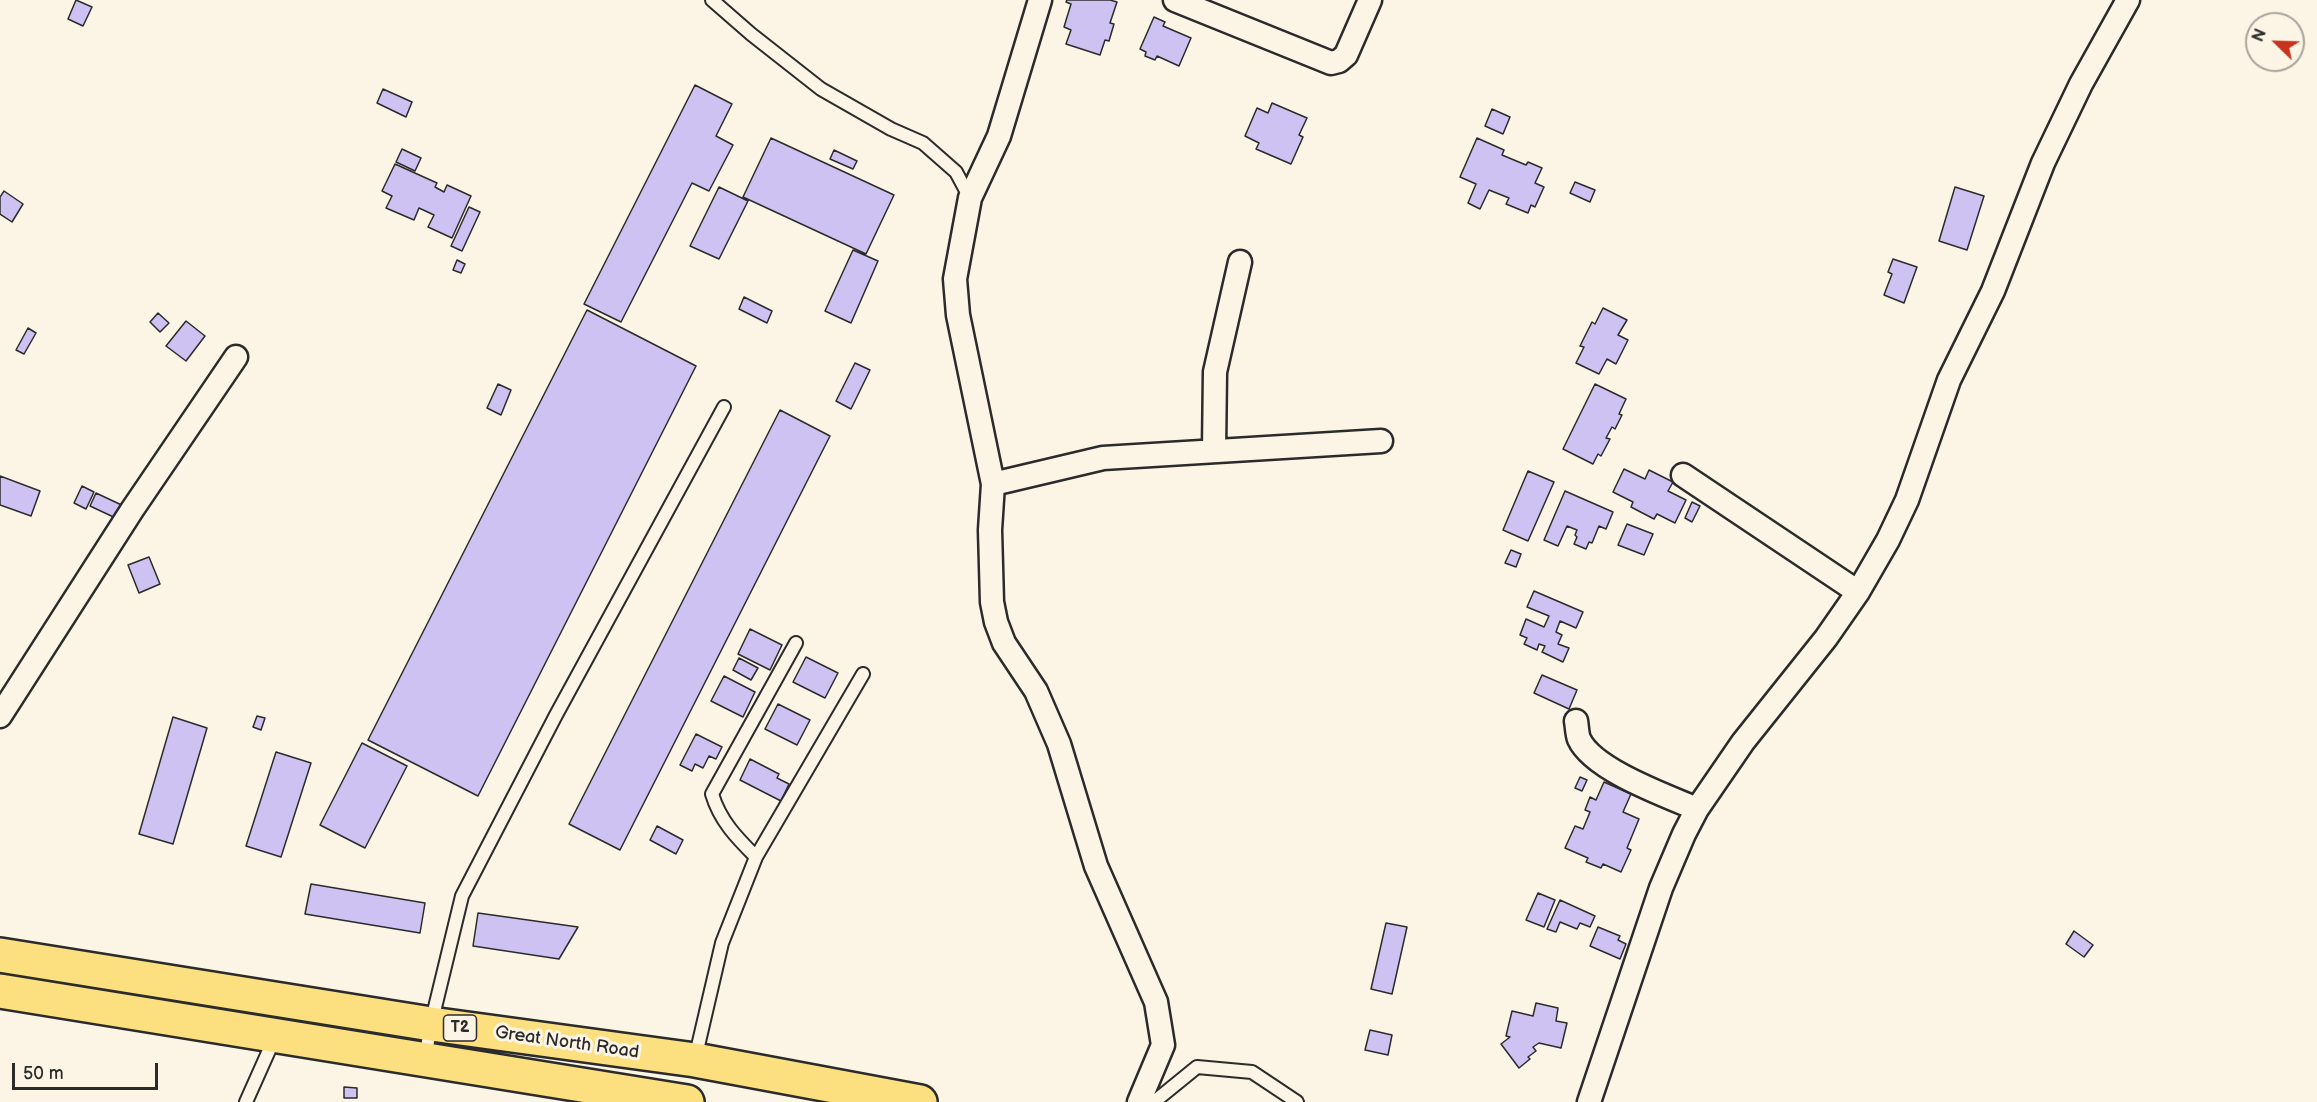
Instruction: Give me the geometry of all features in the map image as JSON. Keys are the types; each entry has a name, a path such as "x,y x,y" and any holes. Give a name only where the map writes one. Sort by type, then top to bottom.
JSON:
{"highway":[{"name":"Great North Road","path":"0,955 431,1024 695,1060 920,1102"},
{"name":"Great North Road","path":"0,991 687,1102"}],"street":[{"path":"1040,0 999,136 970,198 955,279 958,315 993,484 990,530 992,602 996,622 1004,643 1036,691 1059,744 1096,866 1122,920 1156,1002 1162,1045 1139,1102"},
{"path":"1175,0 1331,63 1339,61 1346,55 1370,0"},
{"path":"1589,1102 1661,888 1684,834 1697,809 1743,742 1826,638 1858,592 1888,540 1908,500 1949,380 1993,291 2043,163 2081,84 2128,0"},
{"path":"1214,450 1215,372 1240,262"},
{"path":"0,716 132,510 236,357"},
{"path":"993,484 1103,458 1381,441"},
{"path":"1683,475 1858,592"},
{"path":"1576,721 1580,740 1597,759 1619,774 1697,809"}],"lane":[{"path":"712,0 821,89 891,129 924,143 956,172 970,198"},
{"path":"425,1060 431,1024 462,896 555,715 724,407"},
{"path":"756,857 730,830 717,811 712,794 796,643"},
{"path":"695,1060 722,944 756,857 863,674"},
{"path":"246,1102 276,1036"},
{"path":"1154,1102 1197,1067 1252,1072 1297,1102"}],"building":[{"path":"76,0 92,7 83,26 68,19"},
{"path":"1067,0 1117,2 1110,23 1114,24 1109,41 1105,40 1100,55 1066,44 1071,30 1064,27 1071,4 1066,2"},
{"path":"1154,17 1165,22 1163,26 1191,38 1179,66 1157,56 1155,60 1145,56 1146,52 1140,49"},
{"path":"695,85 732,104 716,136 733,145 709,191 692,183 621,322 584,304"},
{"path":"383,89 412,102 406,117 377,103"},
{"path":"1272,103 1307,118 1299,135 1303,137 1291,164 1256,149 1259,143 1245,136 1257,108 1268,113"},
{"path":"1492,109 1510,117 1503,134 1485,126"},
{"path":"771,138 894,195 866,254 743,197"},
{"path":"1477,138 1504,150 1502,155 1526,165 1528,162 1542,168 1535,183 1544,187 1535,207 1531,205 1528,213 1506,204 1509,198 1489,190 1480,209 1468,203 1476,184 1460,177"},
{"path":"402,149 421,158 415,171 396,162"},
{"path":"834,150 857,161 853,169 830,159"},
{"path":"395,164 437,183 435,187 444,192 447,185 471,196 452,238 428,227 434,215 419,208 414,220 386,208 392,196 382,191"},
{"path":"1575,182 1595,190 1590,202 1570,193"},
{"path":"719,187 748,201 719,259 690,246"},
{"path":"1955,187 1984,196 1967,250 1939,241"},
{"path":"4,191 23,204 12,222 0,214 0,197"},
{"path":"469,207 480,212 462,251 451,246"},
{"path":"853,250 878,261 851,323 825,311"},
{"path":"1893,259 1917,267 1904,303 1884,295 1892,274 1888,272"},
{"path":"457,260 465,264 461,273 453,270"},
{"path":"744,297 772,311 767,323 739,309"},
{"path":"1603,308 1627,320 1618,335 1628,340 1616,364 1607,359 1599,374 1576,363 1584,347 1580,346 1592,322 1595,324"},
{"path":"587,310 696,366 478,796 368,740"},
{"path":"158,313 169,323 160,332 150,322"},
{"path":"186,321 205,336 186,361 166,346"},
{"path":"28,328 36,333 24,354 16,350"},
{"path":"855,363 870,370 851,409 836,401"},
{"path":"498,384 511,390 501,415 487,408"},
{"path":"1595,384 1626,399 1615,429 1612,427 1606,438 1610,439 1601,456 1598,454 1593,464 1563,449"},
{"path":"780,410 830,436 620,850 569,824"},
{"path":"1624,469 1645,479 1649,470 1673,482 1668,491 1686,500 1675,523 1657,514 1654,519 1631,507 1633,502 1613,492"},
{"path":"1528,471 1554,482 1528,541 1503,530"},
{"path":"0,476 40,491 31,516 0,505"},
{"path":"82,486 94,492 86,509 74,503"},
{"path":"1565,491 1613,512 1606,529 1599,526 1592,543 1589,542 1586,549 1574,544 1577,530 1567,526 1558,546 1544,540"},
{"path":"96,493 128,508 122,521 90,506"},
{"path":"1692,502 1700,506 1692,522 1685,518"},
{"path":"1627,524 1653,534 1644,555 1618,545"},
{"path":"1511,550 1521,554 1516,567 1505,563"},
{"path":"149,557 160,584 139,593 128,565"},
{"path":"1534,591 1583,612 1576,628 1560,621 1556,632 1562,635 1558,644 1569,648 1563,662 1542,652 1545,646 1539,644 1537,650 1524,644 1527,638 1520,635 1526,619 1544,627 1549,616 1527,607"},
{"path":"750,629 782,645 770,670 738,654"},
{"path":"806,657 838,673 825,698 793,682"},
{"path":"739,658 758,668 751,680 733,670"},
{"path":"1542,675 1577,690 1569,709 1534,693"},
{"path":"724,676 755,692 743,717 711,701"},
{"path":"778,704 810,720 797,745 765,729"},
{"path":"257,716 265,718 261,730 253,727"},
{"path":"173,717 207,728 173,844 139,834"},
{"path":"696,734 722,747 716,759 709,756 703,768 695,764 692,771 680,765"},
{"path":"362,743 407,766 365,848 320,825"},
{"path":"276,752 311,763 281,857 246,846"},
{"path":"750,759 779,774 777,778 789,784 781,801 740,780"},
{"path":"1580,777 1587,780 1582,791 1575,788"},
{"path":"1604,782 1631,794 1623,812 1639,819 1627,848 1631,850 1621,872 1603,864 1601,868 1586,862 1588,858 1565,848 1575,826 1583,829 1590,812 1585,810 1590,797 1596,800"},
{"path":"657,826 683,840 676,854 650,840"},
{"path":"311,884 425,903 420,933 305,914"},
{"path":"1538,893 1555,900 1544,927 1526,920"},
{"path":"1560,900 1595,916 1590,927 1580,923 1577,929 1560,922 1556,932 1547,929"},
{"path":"478,913 578,927 559,959 473,946"},
{"path":"1386,923 1407,927 1392,994 1371,989"},
{"path":"1598,927 1620,936 1618,940 1626,944 1620,959 1590,946"},
{"path":"2074,931 2093,945 2084,957 2066,944"},
{"path":"1536,1003 1558,1008 1556,1021 1567,1023 1561,1048 1539,1043 1533,1047 1536,1051 1528,1057 1530,1059 1519,1068 1501,1044 1510,1037 1506,1036 1512,1011 1533,1016"},
{"path":"1370,1030 1392,1035 1388,1055 1365,1050"},
{"path":"344,1087 357,1088 357,1098 344,1098"}]}
